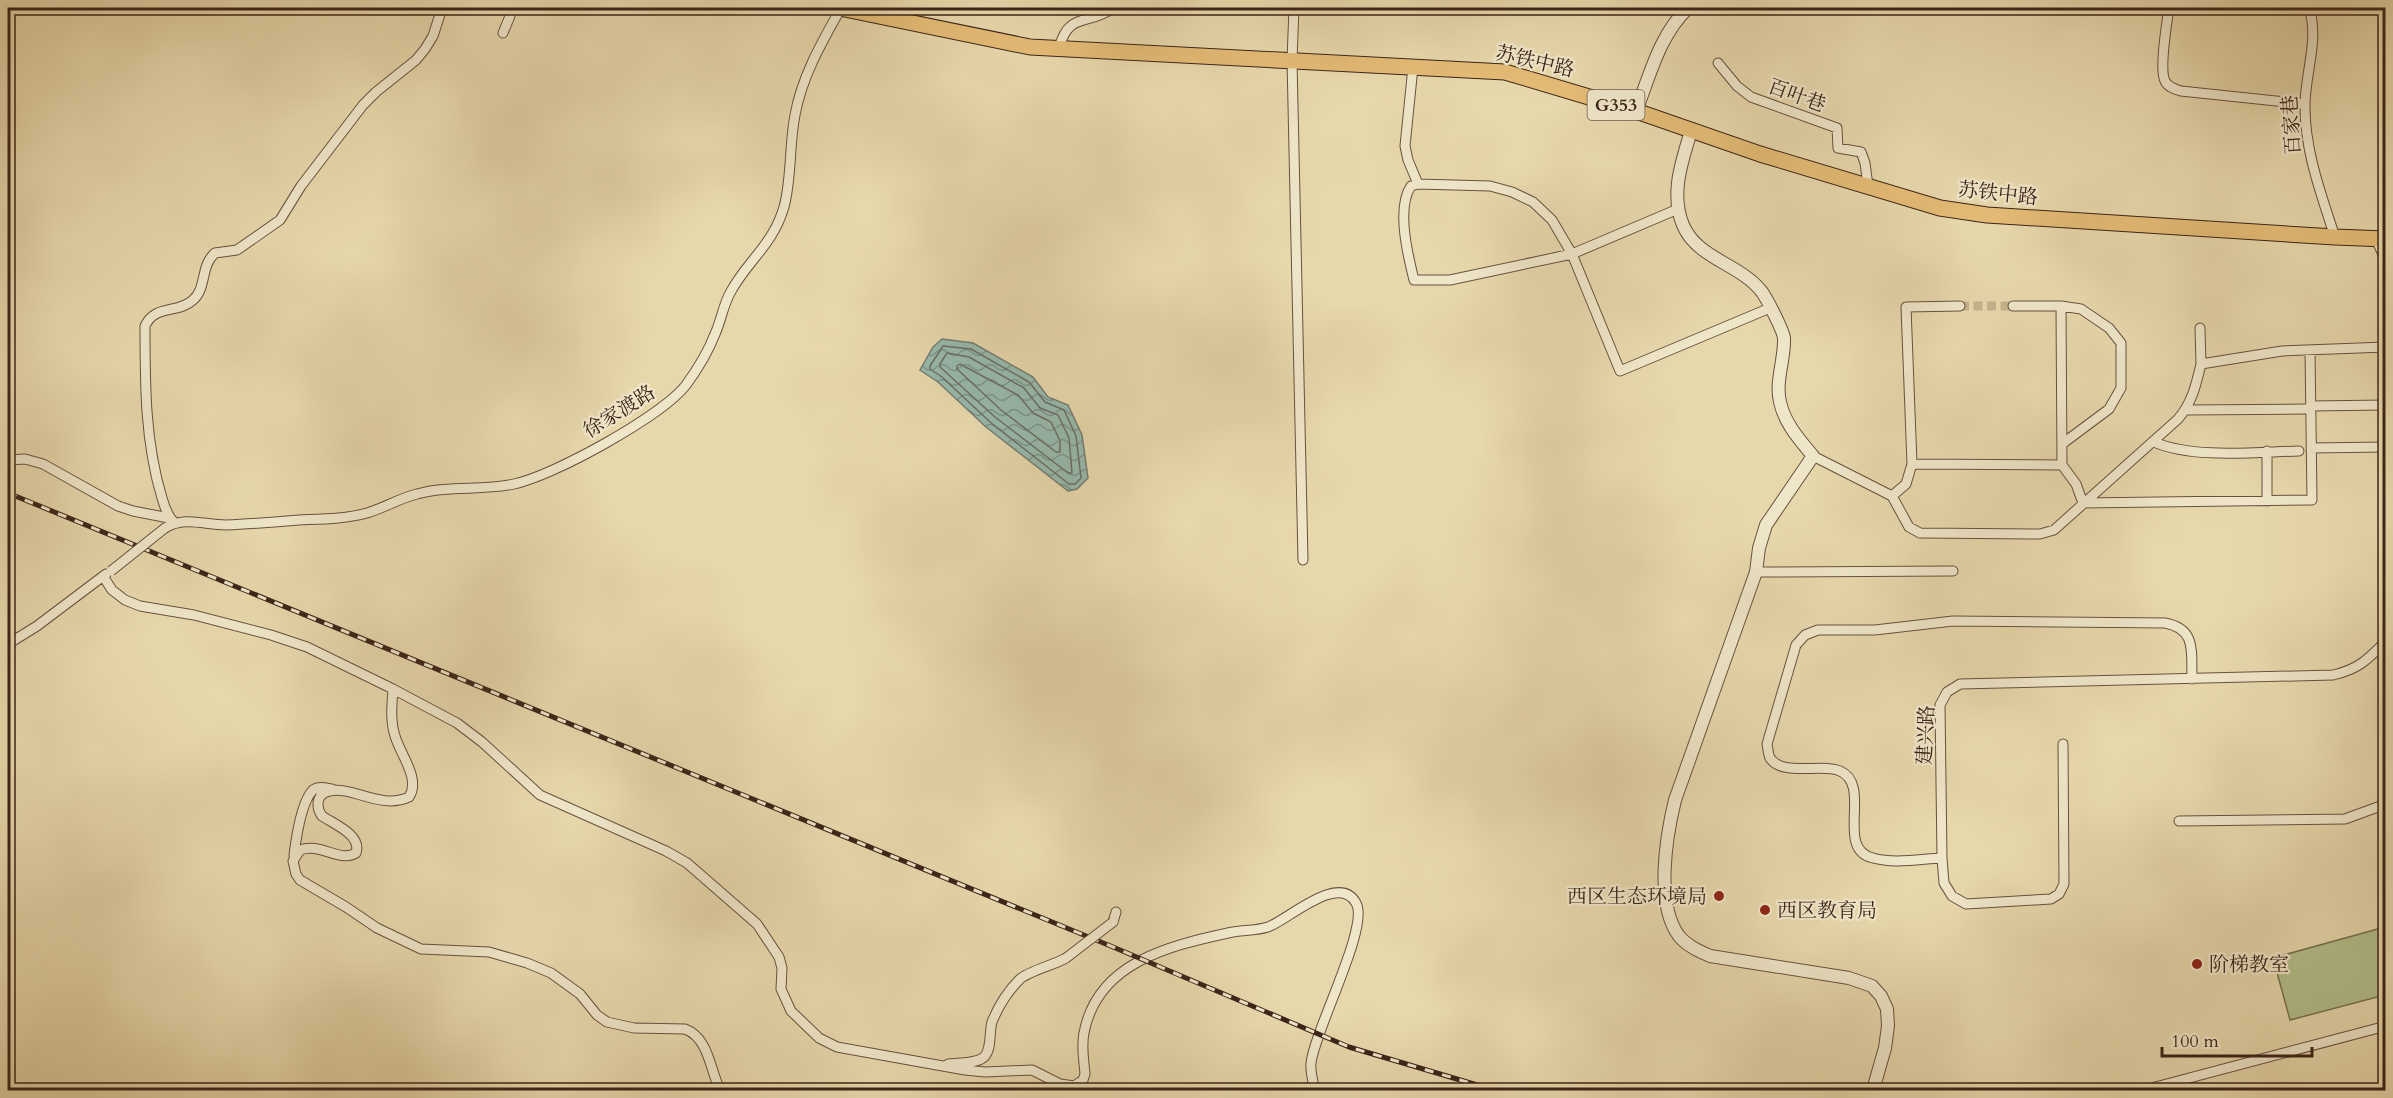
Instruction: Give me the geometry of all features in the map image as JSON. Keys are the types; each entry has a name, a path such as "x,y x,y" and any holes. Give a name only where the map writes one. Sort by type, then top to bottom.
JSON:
{"highway":[{"name":"苏铁中路","path":"840,8 1030,47 1505,72 1636,111 1940,208 1987,215 2381,239"}],"street":[{"path":"8,644 37,626 107,574 165,528 171,520 156,479 150,449 145,397 145,327 149,318 156,313 187,305 195,299 200,291 205,265 215,253 237,250 280,220 301,186 363,105 416,60 425,49 433,36 441,8"},
{"path":"503,33 510,16 508,8"},
{"name":"徐家渡路","path":"8,460 25,459 43,464 133,512 171,520 225,525 343,518 365,514 416,494 443,489 488,488 515,484 561,468 667,403 684,388 697,369 715,335 730,293 768,244 778,225 788,185 795,115 803,85 813,58 840,8"},
{"path":"1059,48 1066,30 1073,23 1105,13 1113,8"},
{"path":"1294,8 1292,60 1304,560"},
{"path":"1636,111 1662,44 1675,20 1688,8"},
{"path":"2169,8 2163,70 2164,80 2170,88 2305,104"},
{"name":"百家巷","path":"2309,8 2314,23 2305,104 2311,160 2335,237"},
{"name":"百叶巷","path":"1718,63 1737,86 1751,97 1837,128 1838,148 1860,152 1865,163 1868,186"},
{"path":"1413,67 1405,146 1418,184"},
{"path":"1690,130 1677,190 1678,209 1683,226 1694,242 1748,279 1762,292 1784,336 1779,399 1785,418 1796,436 1813,456 1892,496 1909,527 1920,533 2040,534 2054,530 2186,410 2194,394 2201,364 2200,328"},
{"path":"1678,209 1572,254 1450,280 1414,280 1407,249 1404,203 1411,186 1418,184 1490,186 1512,192 1533,202 1552,220 1572,254 1620,371 1770,308"},
{"path":"2381,239 2385,261"},
{"path":"1892,496 1906,484 1912,464 1906,306 1960,306"},
{"path":"2013,306 2061,306 2081,309 2109,328 2121,343 2121,388 2109,409 2062,444"},
{"path":"2061,306 2062,465 2076,484 2083,503"},
{"path":"2201,364 2282,351 2385,347"},
{"path":"2083,503 2312,500 2307,407 2310,350"},
{"path":"2186,410 2385,405"},
{"path":"2154,441 2169,448 2188,451 2299,450"},
{"path":"2311,448 2385,447"},
{"path":"2267,451 2267,501"},
{"path":"1813,456 1766,525 1759,548 1756,572 1675,800 1668,827 1667,909 1680,938 1694,949 1710,956 1849,978 1872,986 1881,996 1887,1009 1888,1026 1874,1090"},
{"path":"1912,464 2062,465"},
{"path":"1756,572 1953,571"},
{"path":"107,574 112,590 124,600 140,606 194,615 271,635 307,647 393,689 456,723 482,741 540,795 666,851 698,871 719,892 758,924 779,957 782,968 780,985 787,1003 803,1024 819,1038 837,1047 985,1072 1032,1070 1067,1086 1080,1083 1085,1074 1083,1048 1087,1023 1108,984 1117,975 1169,948 1233,932 1268,927 1315,899 1337,892 1349,895 1356,903 1359,914 1345,965 1322,1021 1311,1063 1315,1090"},
{"path":"1942,858 1883,860 1870,858 1860,852 1855,841 1854,791 1843,771 1831,768 1779,766 1769,757 1767,744 1796,645 1804,635 1818,630 1875,630 1953,621 2165,623 2177,625 2186,632 2191,643 2192,679"},
{"name":"建兴路","path":"2063,744 2064,884 2059,894 2051,899 1966,904 1952,896 1944,883 1942,858 1940,705 1947,692 1960,684 2332,675 2350,671 2364,663 2384,645"},
{"path":"393,689 394,736 411,777 412,792 409,797 395,801 379,800 324,787 313,790 298,831 293,861 300,880 346,906 377,928 421,949 489,952 527,963 566,983 580,994 597,1015 607,1022 634,1028 685,1029 692,1032 706,1051 720,1090"},
{"path":"293,861 300,850 306,848 322,849 346,856 356,853 357,843 354,838 318,811 319,798 324,793 337,790"},
{"path":"2179,821 2344,819 2385,804"},
{"path":"936,1065 974,1061 984,1057 996,1012 1019,980 1032,972 1049,968 1066,958 1113,922 1116,912"},
{"path":"2144,1090 2385,1026"}],"green space":[{"path":"2385,927 2385,995 2290,1020 2273,958"}],"water":[{"path":"942,339 973,343 1033,377 1048,397 1068,405 1082,435 1088,478 1077,489 1068,491 986,427 938,382 920,370 933,347"}],"tunnel":[{"path":"1960,306 2013,306"}],"railway":[{"path":"8,493 1113,947 1349,1047 1494,1090"}],"place":[{"name":"西区生态环境局","path":"1719,896"},
{"name":"西区教育局","path":"1765,910"},
{"name":"阶梯教室","path":"2197,964"}]}
